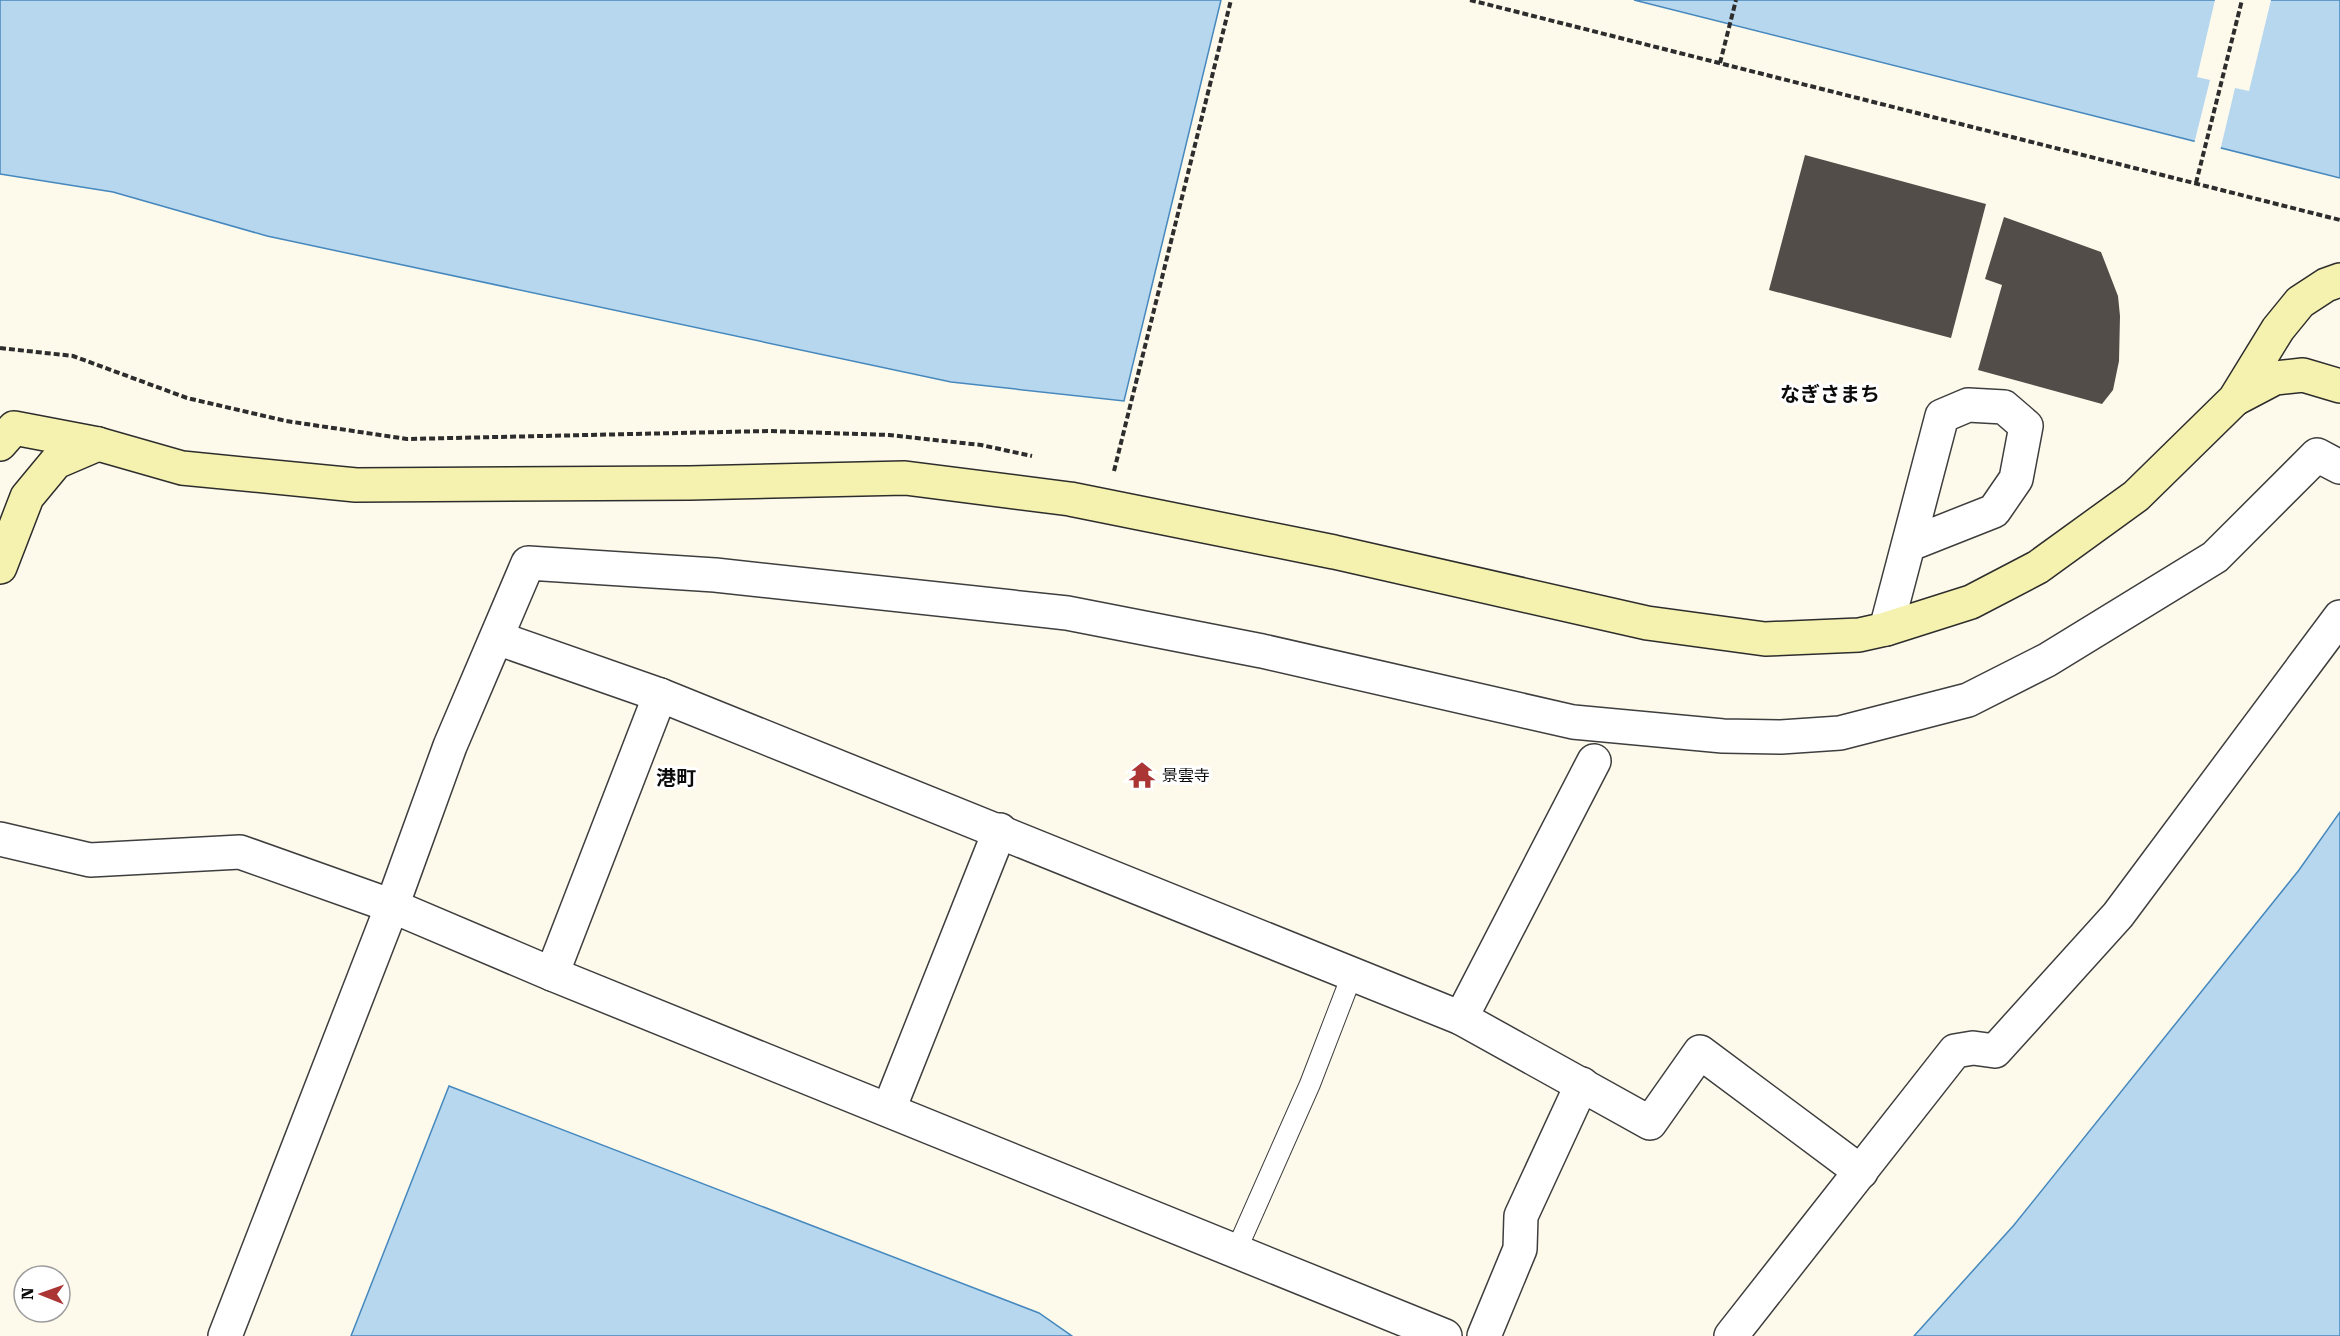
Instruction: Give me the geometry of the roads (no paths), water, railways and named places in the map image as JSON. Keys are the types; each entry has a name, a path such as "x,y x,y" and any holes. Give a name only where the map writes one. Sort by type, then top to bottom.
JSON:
{"street":[{"path":"0,444 14,428 98,444 182,468 356,485 690,483 905,478 1070,499 1334,552 1647,623 1764,639 1859,635 1886,629 1971,602 2038,567 2136,496 2235,399 2278,329 2300,302 2326,285 2340,280"},
{"path":"2235,399 2275,378 2303,375 2340,386"},
{"path":"0,567 27,497 56,462 98,444"},
{"path":"225,1336 392,906 450,746 528,563 715,575 1067,613 1262,651 1573,722 1723,736 1781,737 1840,733 1968,700 2047,660 2215,557 2318,454 2340,467"},
{"path":"1886,629 1908,545"},
{"path":"1731,1336 1955,1051 1973,1048 1995,1051 2118,915 2340,617"},
{"path":"497,638 660,695 1000,830 1461,1018 1650,1123 1700,1052 1861,1172"},
{"path":"552,974 660,695"},
{"path":"1461,1018 1594,761"},
{"path":"889,1109 1000,830"},
{"path":"0,839 90,860 240,852 392,906 552,974 1445,1336"},
{"path":"1484,1336 1520,1249 1521,1216 1582,1084"}],"lane":[{"path":"1236,1251 1310,1084 1352,975"}],"water":[{"path":"0,0 1221,0 1124,401 951,382 267,236 113,192 0,174"},
{"path":"1634,0 2340,0 2340,178"},
{"path":"2340,812 2340,1336 1914,1336 2014,1225 2299,870"},
{"path":"449,1086 1039,1313 1072,1336 351,1336"}],"place":[{"name":"景雲寺","path":"1142,775"}],"district":[{"name":"なぎさまち","path":"1830,394"},
{"name":"港町","path":"676,778"}]}
